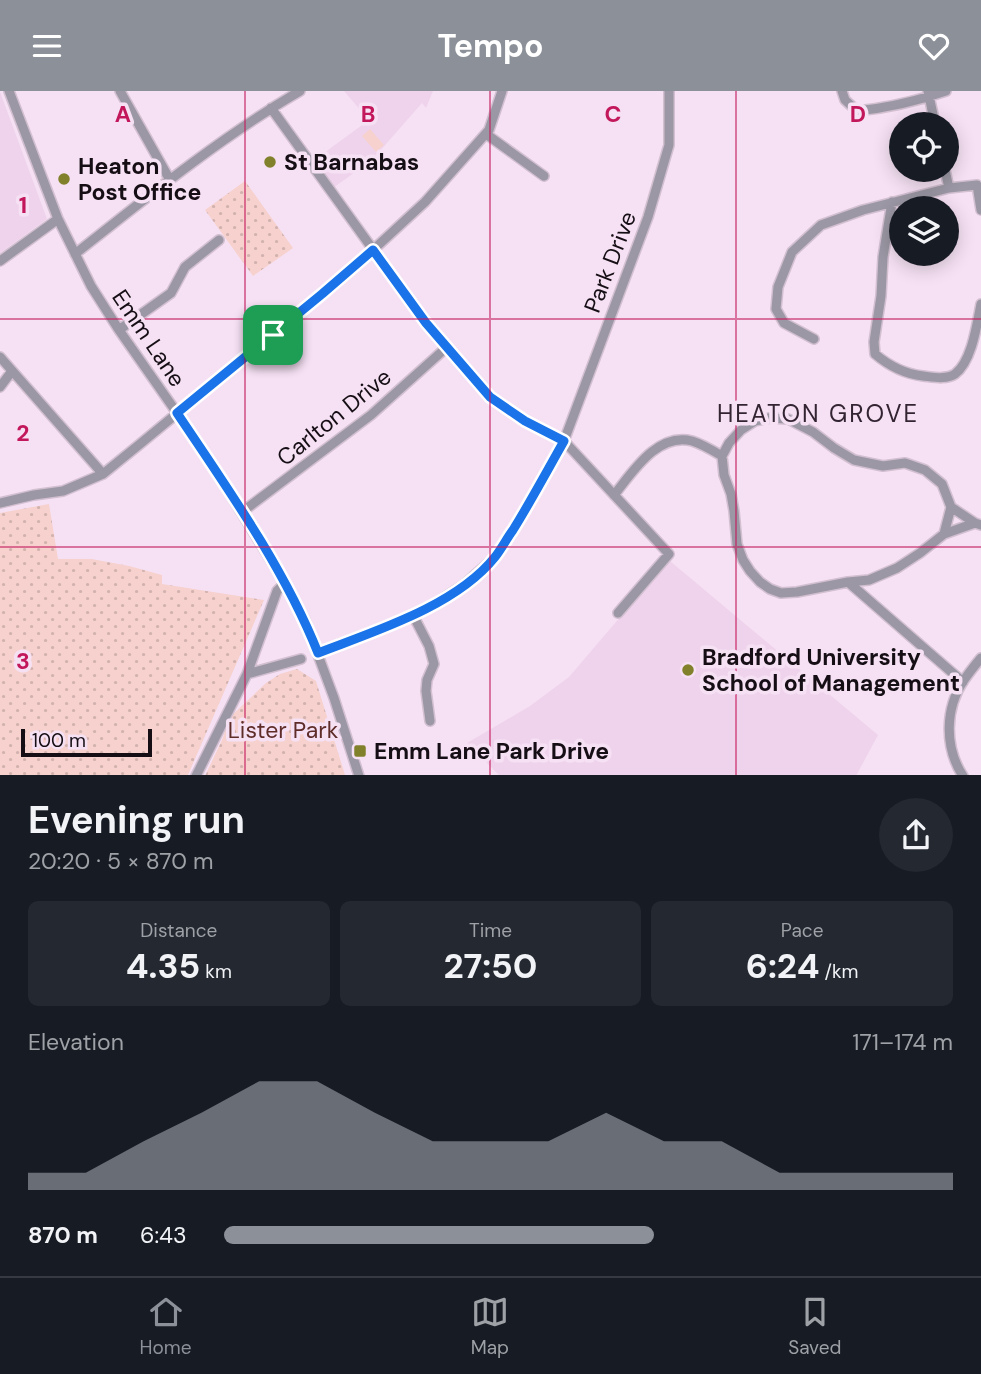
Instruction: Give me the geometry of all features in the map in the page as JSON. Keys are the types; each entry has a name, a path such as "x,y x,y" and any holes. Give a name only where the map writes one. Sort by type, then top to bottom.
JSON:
{"street":[{"name":"Emm Lane","path":"9,91 58,219 91,286 242,512 305,620 359,775"},
{"path":"120,91 170,180"},
{"path":"75,254 170,180 271,108 300,91"},
{"path":"0,503 63,491 103,474 322,294 425,202 489,130 502,91"},
{"name":"Park Drive","path":"318,653 414,615 465,584 495,557 531,501 564,441 648,217 670,145 669,91"},
{"path":"842,91 845,100 857,111 880,109 946,91"},
{"path":"929,94 933,112"},
{"path":"271,108 426,323 490,397 525,421 564,441 669,554 618,613"},
{"path":"486,134 544,176"},
{"path":"948,182 949,188"},
{"path":"916,196 949,188 979,185 981,210"},
{"path":"814,339 784,323 776,309 778,287 792,252 821,225 863,209 889,203"},
{"path":"0,261 58,219"},
{"path":"889,220 874,342 875,354 887,364 916,375 940,378 954,375 964,364 981,304"},
{"path":"119,330 171,293 185,267 219,240"},
{"name":"Carlton Drive","path":"242,512 371,415 447,347"},
{"path":"0,358 103,474"},
{"path":"0,387 12,370"},
{"path":"944,534 951,507 942,484 925,470 905,463 883,466 854,460 813,432 788,419 769,418 755,421 735,436 722,456 724,475 734,510 737,544 743,560 760,582 781,593 869,580 897,568 944,534 978,524"},
{"path":"614,495 646,456 663,445 690,440 722,456"},
{"path":"951,507 978,524"},
{"path":"848,582 963,682"},
{"path":"196,775 247,674 277,591 285,583"},
{"path":"414,615 429,646 434,664 427,680 426,691 430,721"},
{"path":"963,775 952,750 949,730 951,707 963,682 981,658"},
{"path":"247,674 301,659"}],"shaded area":[{"path":"344,91 433,91 426,108 422,103 372,160 333,188 313,161 369,120"},
{"path":"0,92 47,219 0,253"},
{"name":"Bradford University School of Management","path":"670,561 878,735 857,775 499,775 467,743 530,706 569,677"}],"green space":[{"path":"370,129 384,145 376,152 362,136"},
{"path":"245,181 293,248 253,276 205,210"},
{"path":"49,504 58,559 92,559 129,566 162,575 162,584 264,600 188,775 0,775 0,513"},
{"name":"Lister Park","path":"297,669 316,681 345,775 205,775 230,717 266,683 280,674"}],"place":[{"name":"St Barnabas","path":"270,162"},
{"name":"Heaton Post Office","path":"64,179"},
{"name":"Bradford University School of Management","path":"688,670"},
{"name":"Emm Lane Park Drive","path":"360,751"}],"district":[{"name":"HEATON GROVE","path":"818,413"}],"route":[{"path":"373,250 426,323 490,397 525,421 564,441 531,501 495,557 481,571 414,615 318,653 305,620 285,583 177,413 273,335 373,250"}]}
